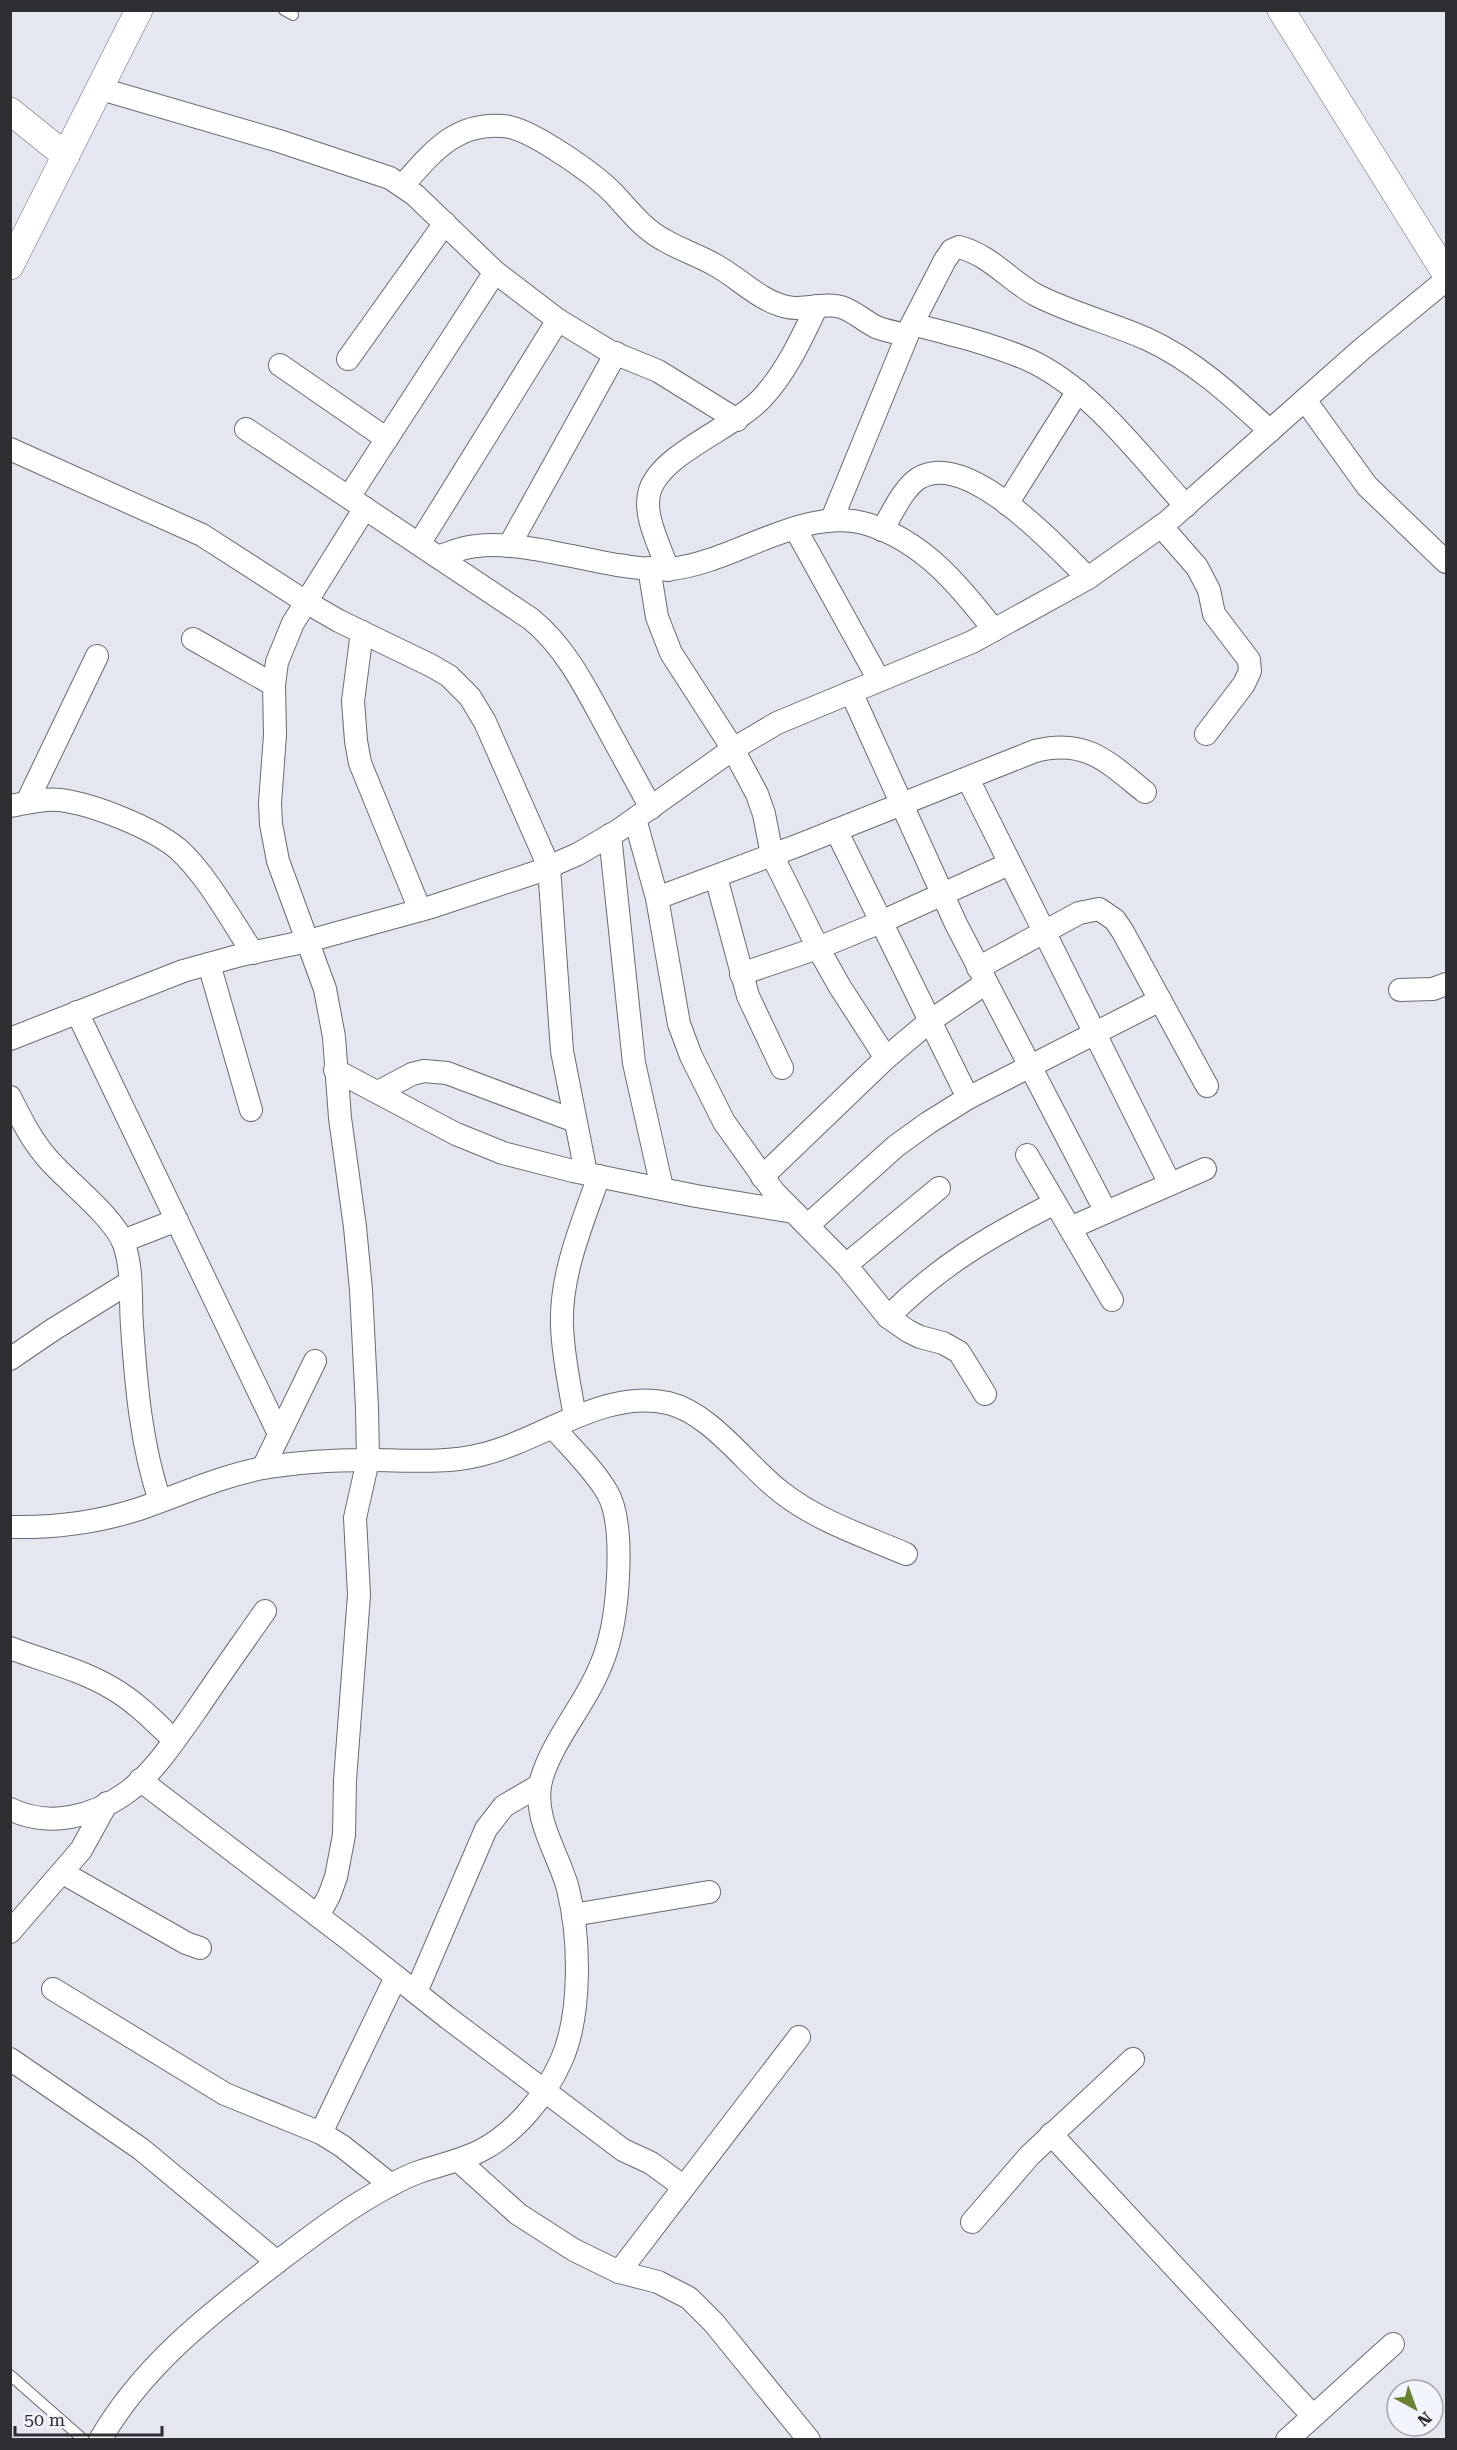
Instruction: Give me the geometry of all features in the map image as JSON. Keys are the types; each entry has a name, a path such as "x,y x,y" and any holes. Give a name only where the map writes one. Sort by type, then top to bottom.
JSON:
{"street":[{"path":"10,266 139,10"},
{"path":"1281,10 1446,274"},
{"path":"101,89 279,141 370,171 403,185 495,272 558,320 616,353 658,370 737,420"},
{"path":"10,111 66,156"},
{"path":"403,185 446,140 461,132 475,128 506,126 521,130 582,168 607,188 649,231 718,267 774,303 798,308 826,305 848,309 879,328 909,329 1016,355 1052,373 1078,391 1095,407 1186,506"},
{"path":"348,359 444,223"},
{"path":"832,519 909,329 952,250 960,247 984,257 1020,286 1039,296 1147,339 1179,356 1219,385 1270,431"},
{"path":"318,1916 336,1877 344,1836 345,1780 359,1595 355,1518 368,1460 361,1290 333,1037 325,989 278,861 271,824 274,685 285,640 357,503 387,439 495,272"},
{"path":"10,1039 173,975 420,910 549,867 610,835 733,749 777,723 972,642 1088,578 1186,506 1362,349 1446,280"},
{"path":"817,306 775,383 763,398 737,420 678,457 661,472 649,491 649,516 658,569 657,617 668,645 733,749 757,794 764,814 772,855 818,948 886,1058"},
{"path":"419,544 558,320"},
{"path":"509,546 616,353"},
{"path":"280,365 387,439"},
{"path":"1007,504 1078,391"},
{"path":"1305,400 1367,486 1446,562"},
{"path":"246,429 531,619 558,646 581,681 643,814 671,988 679,1024 691,1056 724,1122 762,1177 846,1265 888,1317 920,1337 943,1343 959,1352 984,1394"},
{"path":"10,450 202,535 306,602 449,676 477,706 549,867 562,1051 575,1121 592,1174 563,1305 564,1351 575,1417"},
{"path":"882,530 912,484 919,478 930,474 957,474 982,485 1007,504 1088,578"},
{"path":"438,557 475,546 509,546 590,561 658,569 690,567 795,528 832,519 867,524 916,548 951,577 994,630"},
{"path":"1161,526 1197,567 1209,590 1214,614 1249,660 1250,671 1244,684 1206,734"},
{"path":"795,528 879,681"},
{"path":"362,632 353,701 360,763 420,910"},
{"path":"193,639 274,685"},
{"path":"15,806 97,656"},
{"path":"851,692 942,894 1029,1067 1106,1212"},
{"path":"657,898 1035,752 1065,747 1078,748 1101,758 1145,792"},
{"path":"968,779 1170,1184"},
{"path":"15,806 61,800 120,818 163,838 179,850 193,867 253,953"},
{"path":"836,830 968,1098"},
{"path":"610,835 634,1063 662,1188"},
{"path":"741,974 818,948 1010,864"},
{"path":"716,876 741,974 762,1029 782,1068"},
{"path":"762,1177 886,1058 982,975 1078,913 1099,909 1115,920 1207,1086"},
{"path":"209,964 251,1110"},
{"path":"1400,990 1433,989 1446,984"},
{"path":"801,1219 896,1146 968,1098 1160,1000"},
{"path":"77,1012 279,1434"},
{"path":"335,1070 480,1145 533,1161 801,1219"},
{"path":"378,1092 412,1074 424,1071 447,1073 575,1121"},
{"path":"10,1097 30,1134 47,1158 102,1214 123,1241 130,1282 143,1432 152,1479 160,1501"},
{"path":"1027,1155 1112,1300"},
{"path":"1070,1228 1205,1169"},
{"path":"846,1265 939,1188"},
{"path":"888,1317 929,1278 956,1258 977,1244 1055,1203"},
{"path":"123,1241 177,1220"},
{"path":"11,1359 54,1329 130,1282"},
{"path":"262,1468 315,1361"},
{"path":"10,1527 74,1523 138,1509 262,1468 299,1463 465,1459 516,1443 575,1417 628,1401 647,1399 671,1404 688,1411 707,1425 780,1491 801,1506 820,1517 906,1554"},
{"path":"100,2439 118,2408 196,2326 337,2218 391,2185 416,2173 480,2151 500,2138 545,2090 563,2058 575,2002 576,1945 573,1915 562,1870 540,1808 540,1785 548,1763 590,1689 608,1644 615,1601 618,1547 614,1508 608,1492 553,1427"},
{"path":"10,1809 33,1818 52,1821 71,1818 126,1793 174,1740 265,1611"},
{"path":"10,1648 74,1670 110,1687 135,1704 174,1740"},
{"path":"140,1780 623,2150 651,2163 684,2187"},
{"path":"416,1992 486,1829 504,1806 540,1785"},
{"path":"10,1932 81,1850 107,1803"},
{"path":"63,1873 186,1943 200,1948"},
{"path":"573,1915 709,1892"},
{"path":"321,2133 396,1977"},
{"path":"53,1989 225,2094 321,2133 342,2146 391,2185"},
{"path":"619,2272 799,2037"},
{"path":"10,2059 141,2149 277,2262"},
{"path":"972,2222 1030,2155 1133,2059"},
{"path":"1051,2134 1313,2416"},
{"path":"458,2160 492,2192 538,2227 574,2250 619,2272 658,2282 674,2289 701,2308 809,2439"},
{"path":"1287,2439 1393,2344"}],"lane":[{"path":"10,2375 84,2439"}]}
